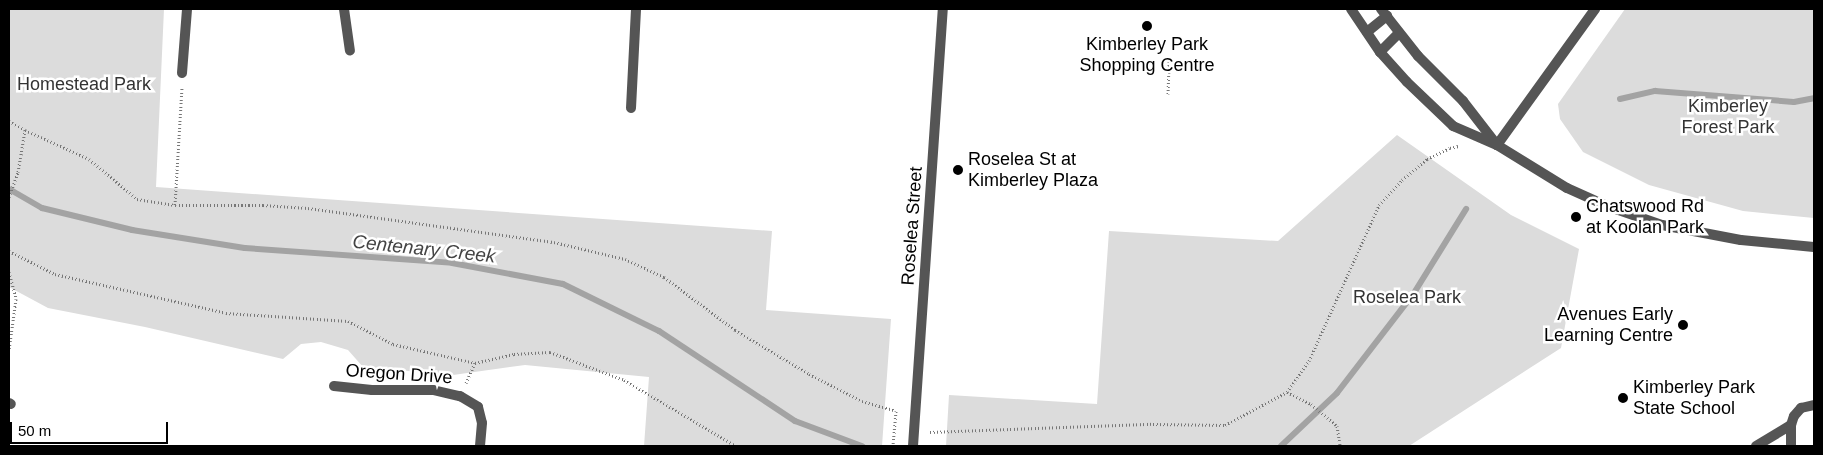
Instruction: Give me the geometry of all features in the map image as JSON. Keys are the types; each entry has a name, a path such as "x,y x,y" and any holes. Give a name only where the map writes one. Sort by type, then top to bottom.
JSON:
{"street":[{"path":"182,73 187,9"},
{"path":"344,9 350,51"},
{"path":"631,108 636,9"},
{"name":"Roselea Street","path":"913,446 943,9"},
{"path":"1351,9 1380,52 1406,82 1453,126 1497,145 1567,188 1640,219 1662,225 1741,240 1814,247"},
{"path":"1497,145 1595,9"},
{"path":"1367,32 1384,12 1418,56 1463,101 1497,145"},
{"path":"1380,52 1399,33"},
{"name":"Oregon Drive","path":"334,386 372,390 433,390 460,396 478,407 482,423 480,446"},
{"path":"1791,446 1791,425 1794,416 1801,408 1814,405"},
{"path":"1756,446 1791,425"}],"path":[{"path":"1168,94 1169,58"},
{"path":"175,205 182,73"},
{"path":"9,121 89,159 136,199 175,205 263,205 318,210 554,242 625,260 664,277 735,330 809,374 862,401 896,412 893,446"},
{"path":"9,196 18,172 26,130"},
{"path":"940,432 1153,424 1226,425 1287,392 1309,361 1379,205 1402,180 1427,159 1450,148 1487,141"},
{"path":"9,251 55,274 226,312 348,322 393,344 475,363 514,354 550,352 624,380 736,446"},
{"path":"9,272 16,299 9,350"},
{"path":"460,396 475,363"},
{"path":"1287,392 1311,404 1337,426 1340,446"}],"green space":[{"name":"Homestead Park","path":"9,9 164,9 156,187 772,231 766,310 891,319 882,446 644,446 649,377 525,365 453,375 363,367 348,350 321,342 301,344 283,359 145,327 48,308 9,287"},
{"name":"Kimberley Forest Park","path":"1625,9 1814,9 1814,218 1743,211 1649,185 1583,152 1560,119 1558,104"},
{"name":"Roselea Park","path":"1397,135 1511,215 1579,249 1561,348 1409,446 946,446 949,395 1097,404 1109,231 1278,241"}],"waterway":[{"name":"Centenary Creek","path":"1620,99 1655,91 1794,102 1814,98"},
{"name":"Centenary Creek","path":"9,189 42,208 132,230 245,248 452,263 563,284 659,331 795,421 862,446"},
{"name":"Centenary Creek","path":"1281,446 1337,393 1414,293 1466,209"}],"place":[{"name":"Kimberley Park Shopping Centre","path":"1147,26"},
{"name":"Roselea St at Kimberley Plaza","path":"958,170"},
{"name":"Chatswood Rd at Koolan Park","path":"1576,217"},
{"name":"Avenues Early Learning Centre","path":"1683,325"},
{"name":"Kimberley Park State School","path":"1623,398"}]}
